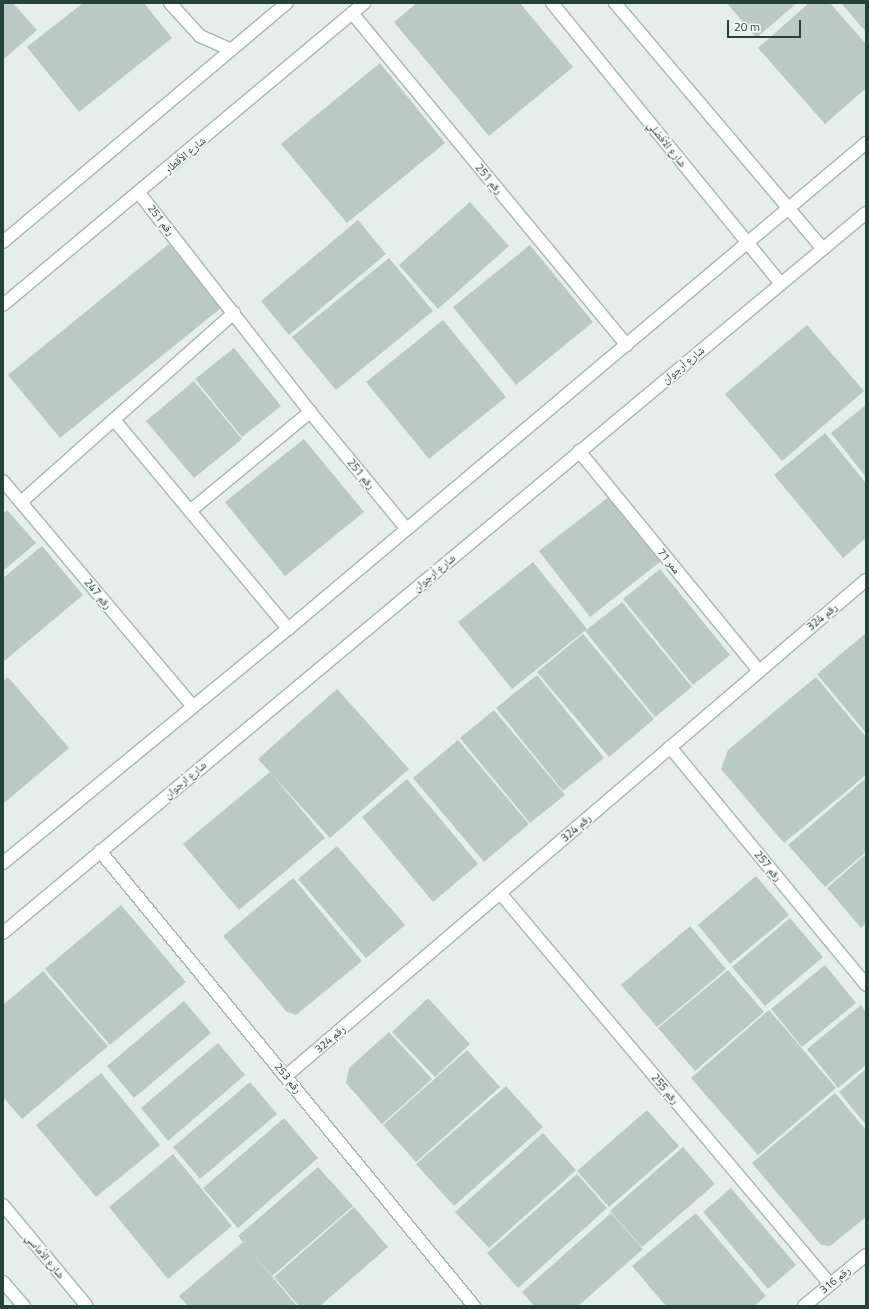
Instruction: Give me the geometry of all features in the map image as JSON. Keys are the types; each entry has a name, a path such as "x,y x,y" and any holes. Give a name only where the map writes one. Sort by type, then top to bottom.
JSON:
{"street":[{"path":"170,3 200,36 231,50"},
{"path":"3,242 286,3"},
{"name":"شارع الأقطار","path":"3,305 139,193 364,3"},
{"name":"شارع الأفضلي","path":"552,3 781,284"},
{"path":"615,3 823,249"},
{"name":"رقم 251","path":"352,13 627,345"},
{"path":"3,863 288,630 406,528 627,345 747,242 866,143"},
{"name":"رقم 251","path":"139,193 310,412 406,528"},
{"name":"شارع أرجوان","path":"3,933 866,213"},
{"path":"21,502 234,313"},
{"path":"190,511 310,412"},
{"path":"115,420 288,630"},
{"name":"ممر 71","path":"579,451 759,671"},
{"name":"رقم 247","path":"3,481 193,707"},
{"name":"رقم 324","path":"286,1076 866,580"},
{"name":"رقم 257","path":"670,747 866,984"},
{"name":"رقم 253","path":"100,851 474,1306"},
{"name":"رقم 255","path":"500,893 830,1284"},
{"name":"شارع الأماسي","path":"3,1205 87,1306"},
{"name":"رقم 316","path":"804,1306 866,1255"},
{"path":"3,1282 24,1306"}],"building":[{"path":"3,3 13,3 37,30 3,60"},
{"path":"83,3 144,3 172,38 79,112 27,47"},
{"path":"417,3 520,3 573,67 489,136 394,22"},
{"path":"727,3 797,3 756,38"},
{"path":"809,3 830,3 866,44 866,88 825,124 758,48"},
{"path":"841,3 866,3 866,32"},
{"path":"380,63 445,143 347,223 281,144"},
{"path":"470,202 509,246 438,309 399,265"},
{"path":"358,220 386,254 289,335 261,301"},
{"path":"169,244 221,308 60,438 8,375"},
{"path":"530,245 593,322 516,385 453,307"},
{"path":"389,258 433,311 336,390 292,337"},
{"path":"443,320 506,397 429,459 366,382"},
{"path":"807,325 864,391 782,461 725,394"},
{"path":"234,348 281,406 242,437 195,379"},
{"path":"194,381 242,439 194,478 146,421"},
{"path":"866,405 866,477 831,433"},
{"path":"825,433 866,483 866,538 843,558 774,475"},
{"path":"304,439 364,512 285,576 225,502"},
{"path":"619,489 670,554 590,617 539,551"},
{"path":"7,510 36,543 3,571 3,514"},
{"path":"42,546 83,595 3,662 3,578"},
{"path":"533,562 587,629 512,689 458,622"},
{"path":"660,569 730,655 693,685 623,599"},
{"path":"622,602 692,687 655,717 585,631"},
{"path":"866,633 866,733 817,674"},
{"path":"583,634 654,719 609,757 537,672"},
{"path":"537,675 604,758 563,791 496,708"},
{"path":"8,677 69,748 3,804 3,681"},
{"path":"816,677 866,737 866,775 784,843 721,769 728,750"},
{"path":"337,689 409,769 330,838 258,759"},
{"path":"494,710 565,795 530,823 460,738"},
{"path":"458,740 529,824 484,862 413,778"},
{"path":"270,772 325,838 239,910 183,844"},
{"path":"866,778 866,852 825,887 788,845"},
{"path":"407,779 478,864 433,902 362,817"},
{"path":"337,846 405,925 366,958 298,879"},
{"path":"866,854 866,923 861,928 827,888"},
{"path":"756,876 789,915 730,964 698,925"},
{"path":"293,878 362,961 296,1015 286,1011 223,936"},
{"path":"121,905 186,982 110,1045 45,969"},
{"path":"790,918 823,957 765,1006 732,967"},
{"path":"690,926 726,969 657,1027 621,985"},
{"path":"825,965 856,1003 802,1047 771,1009"},
{"path":"728,970 764,1012 695,1071 658,1028"},
{"path":"43,971 108,1046 22,1119 3,1097 3,1005"},
{"path":"428,998 470,1044 435,1077 392,1032"},
{"path":"184,1001 211,1033 134,1098 107,1066"},
{"path":"861,1005 866,1012 866,1065 838,1088 807,1049"},
{"path":"769,1010 836,1088 758,1155 691,1078"},
{"path":"389,1032 432,1079 382,1124 346,1083 349,1068"},
{"path":"218,1043 245,1075 168,1141 141,1108"},
{"path":"467,1050 500,1087 416,1162 383,1125"},
{"path":"866,1069 866,1125 839,1092"},
{"path":"101,1073 160,1145 96,1197 36,1125"},
{"path":"250,1082 277,1114 200,1179 173,1147"},
{"path":"506,1086 543,1127 454,1206 416,1164"},
{"path":"835,1093 866,1130 866,1217 830,1246 821,1245 752,1163"},
{"path":"647,1110 679,1146 609,1207 577,1171"},
{"path":"284,1118 318,1158 238,1228 203,1188"},
{"path":"543,1133 576,1170 489,1248 455,1212"},
{"path":"683,1147 715,1184 642,1247 610,1211"},
{"path":"173,1154 232,1226 168,1279 109,1207"},
{"path":"318,1167 353,1206 272,1276 245,1245 297,1306 188,1306 179,1296 243,1242 238,1236"},
{"path":"577,1174 607,1208 518,1288 487,1253"},
{"path":"731,1188 796,1265 768,1289 703,1212"},
{"path":"354,1207 388,1247 320,1306 299,1306 274,1277"},
{"path":"611,1213 643,1249 578,1306 534,1306 522,1292"},
{"path":"696,1213 766,1296 754,1306 666,1306 632,1266"}]}
